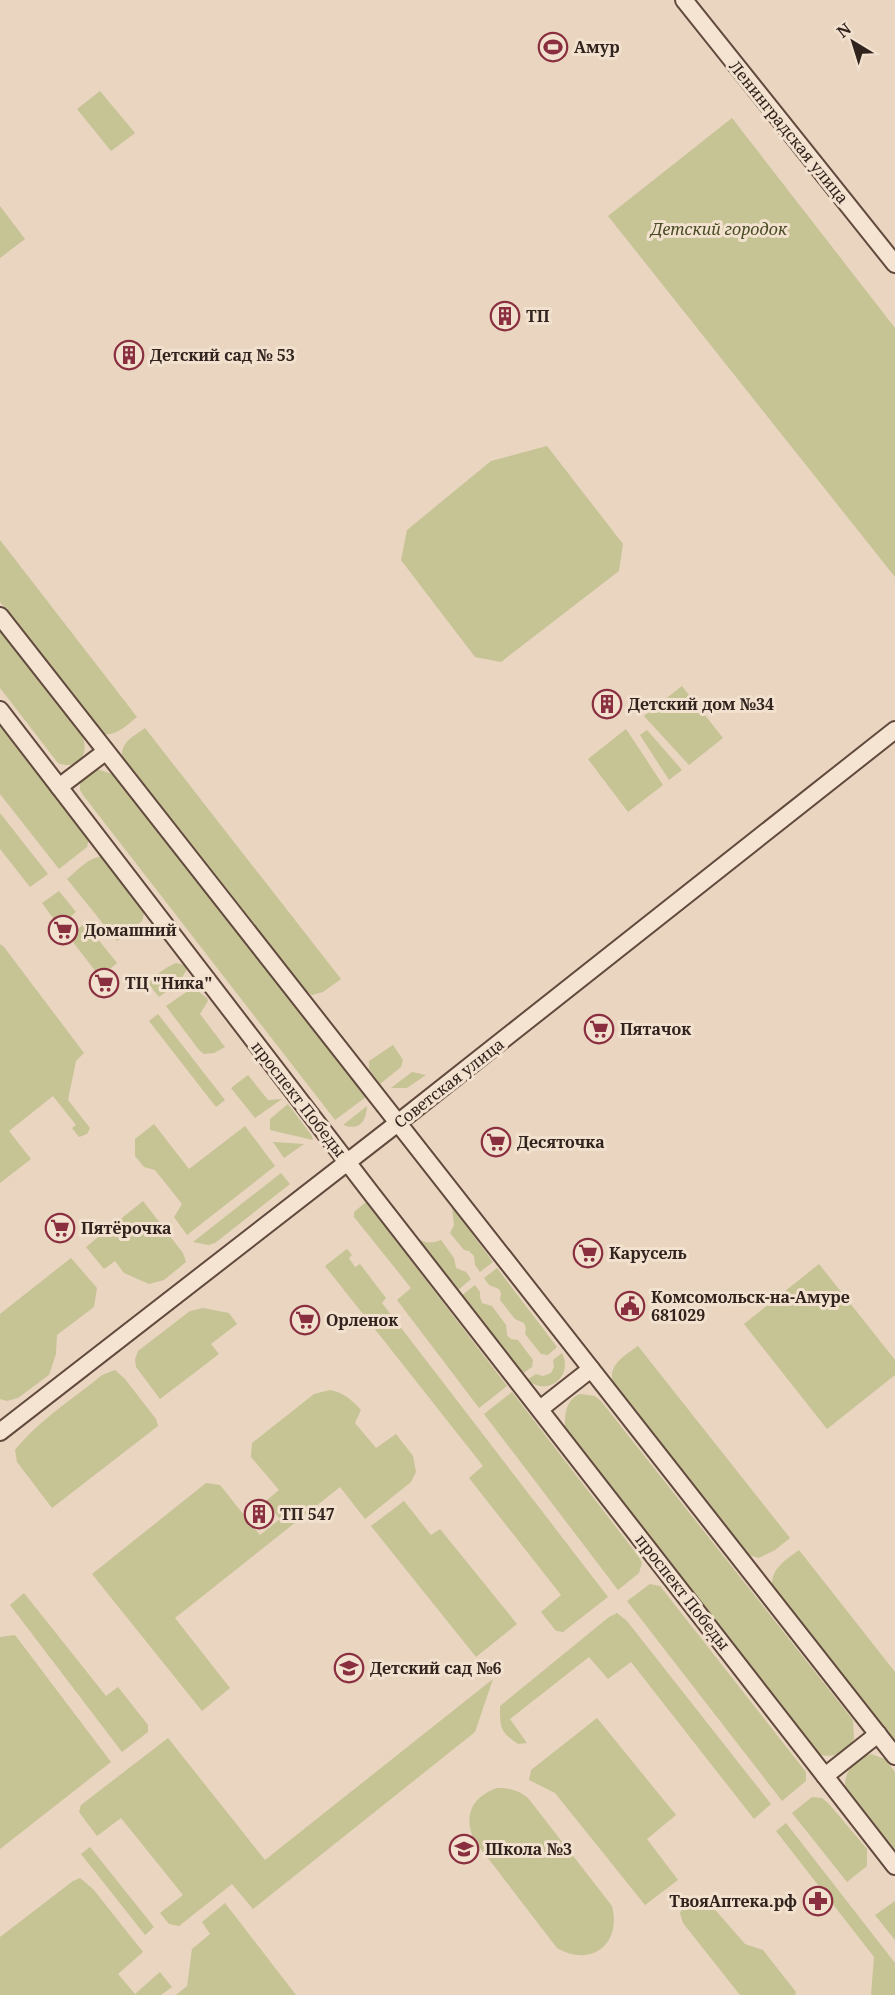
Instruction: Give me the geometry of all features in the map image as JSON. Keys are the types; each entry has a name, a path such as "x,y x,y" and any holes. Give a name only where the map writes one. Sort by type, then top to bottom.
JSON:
{"main road":[{"name":"Ленинградская улица","path":"684,0 895,264"},
{"path":"0,616 895,1756"},
{"name":"проспект Победы","path":"0,710 895,1866"},
{"name":"Советская улица","path":"0,1432 399,1122 895,730"},
{"path":"59,787 105,752"},
{"path":"540,1409 591,1369"},
{"path":"825,1776 878,1734"}],"green space":[{"path":"100,91 135,133 111,151 77,109"},
{"name":"Детский городок","path":"732,118 895,328 895,577 608,216"},
{"path":"0,206 25,239 0,258"},
{"path":"547,446 623,544 619,571 501,662 475,657 401,560 407,530 491,461"},
{"path":"0,540 137,717 121,730 112,734 103,734 0,602"},
{"path":"0,630 82,735 85,749 77,763 65,765 58,763 0,688"},
{"path":"682,686 723,738 689,765 644,716"},
{"path":"0,716 89,838 87,847 59,869 0,794"},
{"path":"145,728 341,979 323,992 312,995 302,988 122,756 126,743"},
{"path":"626,729 663,785 628,812 588,759"},
{"path":"647,730 682,770 669,780 640,735"},
{"path":"97,769 112,774 366,1097 335,1120 83,795 80,790 80,781"},
{"path":"0,813 48,874 30,887 0,849"},
{"path":"103,856 146,907 142,921 117,941 67,879 88,861"},
{"path":"59,891 76,912 59,926 42,903"},
{"path":"85,923 117,963 100,977 69,937"},
{"path":"0,944 84,1053 76,1061 68,1100 90,1128 87,1134 79,1137 72,1128 76,1125 53,1096 9,1131 31,1159 0,1183"},
{"path":"176,963 189,966 179,982 159,997 147,982"},
{"path":"188,991 199,992 207,998 208,1001 200,1014 225,1047 214,1053 204,1054 199,1050 166,1006"},
{"path":"158,1014 225,1100 216,1107 149,1021"},
{"path":"393,1045 403,1060 401,1067 380,1084 369,1069 369,1061"},
{"path":"412,1072 426,1075 407,1088 391,1088"},
{"path":"248,1075 268,1100 282,1099 255,1118 231,1088"},
{"path":"288,1104 313,1140 270,1130 270,1119"},
{"path":"367,1106 361,1124 353,1127 343,1125"},
{"path":"154,1124 189,1169 245,1126 275,1166 187,1235 174,1217 182,1204 155,1170 144,1167 135,1156 135,1139"},
{"path":"273,1142 304,1144 284,1158"},
{"path":"281,1173 290,1184 215,1243 208,1245 193,1242"},
{"path":"143,1201 183,1253 186,1262 164,1280 149,1284 124,1273 115,1261 104,1269 86,1247"},
{"path":"366,1202 507,1386 479,1408 397,1300 411,1288 354,1217 354,1212"},
{"path":"452,1207 493,1262 480,1272 475,1265 474,1256 464,1250 450,1233 454,1225"},
{"path":"416,1238 428,1242 441,1240 454,1258 456,1268 466,1272 471,1279 457,1291"},
{"path":"347,1249 352,1255 349,1258 355,1267 360,1264 386,1298 382,1303 608,1597 563,1632 556,1631 541,1612 561,1595 469,1478 483,1466 325,1266"},
{"path":"71,1258 97,1288 94,1307 57,1335 56,1354 49,1375 18,1398 7,1401 0,1399 0,1314"},
{"path":"819,1264 895,1360 895,1375 827,1429 744,1324"},
{"path":"497,1268 557,1347 548,1355 541,1354 525,1334 524,1323 515,1319 500,1300 499,1289 489,1285 484,1278"},
{"path":"475,1285 480,1292 482,1303 492,1306 506,1325 507,1335 511,1339 518,1340 533,1360 532,1367 522,1374 461,1296"},
{"path":"203,1308 229,1313 237,1324 211,1344 219,1354 160,1399 136,1367 135,1359 138,1351 190,1311"},
{"path":"638,1346 790,1538 775,1550 759,1558 745,1554 614,1385 612,1372 614,1367"},
{"path":"562,1353 565,1362 564,1370 557,1382 543,1386 535,1385 527,1380 536,1374 543,1376 551,1373 554,1367 553,1360"},
{"path":"115,1370 125,1379 156,1419 158,1426 52,1508 17,1462 15,1450 57,1410 102,1375"},
{"path":"330,1390 347,1397 361,1410 355,1423 376,1448 396,1434 413,1456 416,1472 411,1482 365,1519 340,1487 175,1618 230,1688 202,1711 92,1574 206,1483 220,1485 260,1535 280,1519 266,1501 279,1490 251,1457 252,1443 314,1394"},
{"path":"512,1392 639,1557 642,1563 639,1573 618,1590 484,1414"},
{"path":"580,1394 595,1396 601,1401 853,1720 854,1739 840,1753 830,1756 811,1751 565,1432 568,1405"},
{"path":"404,1501 431,1535 440,1529 517,1624 476,1657 371,1526"},
{"path":"799,1550 895,1672 895,1744 772,1586 777,1569"},
{"path":"650,1584 660,1586 806,1772 806,1781 782,1801 627,1601"},
{"path":"24,1593 106,1696 118,1687 148,1725 148,1732 122,1752 10,1605"},
{"path":"617,1613 627,1621 771,1804 754,1819 631,1662 608,1679 589,1657 510,1719 527,1743 518,1744 504,1732 500,1706 609,1617"},
{"path":"15,1635 111,1762 0,1849 0,1637"},
{"path":"493,1679 475,1732 253,1909 232,1884 179,1926 169,1924 160,1913 183,1895 121,1818 97,1836 79,1812 81,1805 168,1738 265,1860"},
{"path":"597,1718 676,1815 647,1839 678,1880 645,1905 555,1793 529,1780 531,1770"},
{"path":"871,1754 885,1759 895,1772 895,1853 846,1790 848,1772 859,1759"},
{"path":"497,1788 514,1790 528,1798 612,1906 614,1920 612,1931 608,1941 601,1949 592,1954 581,1955 557,1948 474,1840 469,1823 472,1808 481,1796"},
{"path":"812,1797 822,1798 829,1804 867,1849 867,1866 847,1882 792,1813"},
{"path":"786,1823 895,1963 895,1995 871,1995 874,1957 776,1831"},
{"path":"90,1847 154,1927 145,1935 81,1854"},
{"path":"80,1878 93,1889 143,1952 118,1974 135,1994 160,1972 172,1987 161,1995 0,1995 0,1937"},
{"path":"704,1897 745,1944 763,1950 796,1992 795,1995 740,1995 683,1923 680,1913 685,1906 696,1898"},
{"path":"895,1901 895,1940 875,1915"},
{"path":"225,1903 296,1995 176,1995 187,1986 192,1949 210,1934 202,1922"}],"place":[{"name":"Амур","path":"553,47"},
{"name":"ТП","path":"505,316"},
{"name":"Детский сад № 53","path":"129,355"},
{"name":"Детский дом №34","path":"607,704"},
{"name":"Домашний","path":"63,930"},
{"name":"ТЦ \"Ника\"","path":"104,983"},
{"name":"Пятачок","path":"599,1029"},
{"name":"Десяточка","path":"496,1142"},
{"name":"Пятёрочка","path":"60,1228"},
{"name":"Карусель","path":"588,1253"},
{"name":"Комсомольск-на-Амуре 681029","path":"630,1306"},
{"name":"Орленок","path":"305,1320"},
{"name":"ТП 547","path":"259,1514"},
{"name":"Детский сад №6","path":"349,1668"},
{"name":"Школа №3","path":"464,1849"},
{"name":"ТвояАптека.рф","path":"818,1901"}]}
